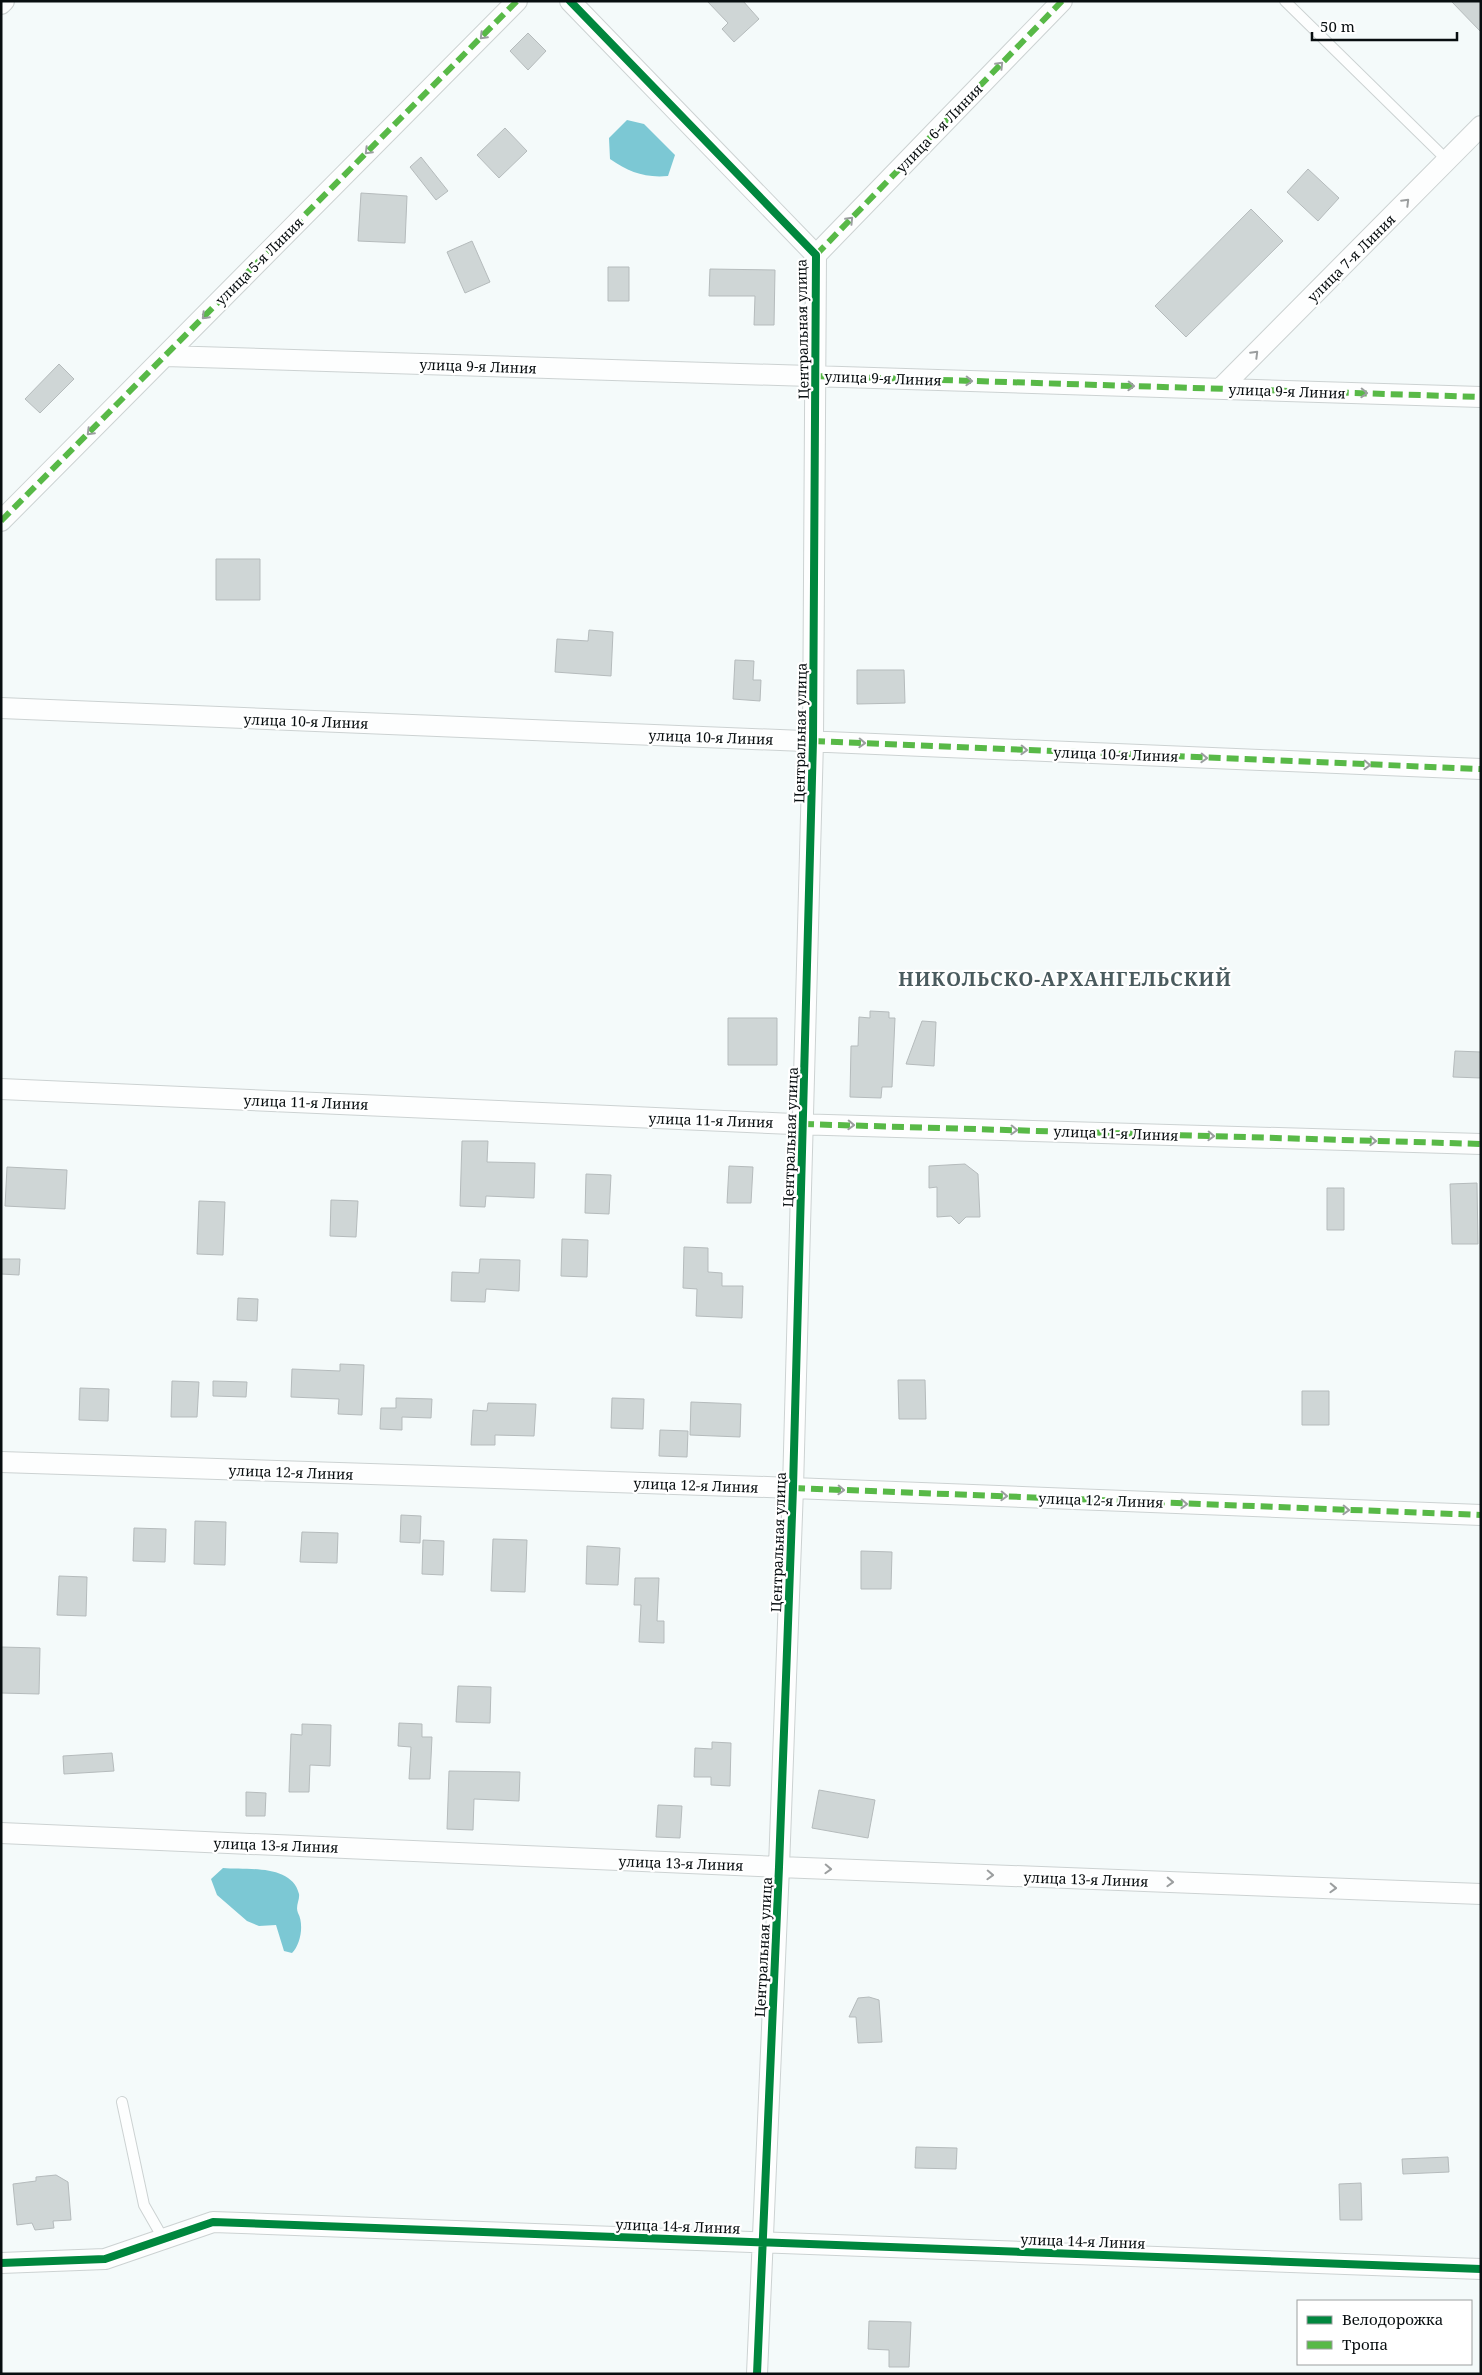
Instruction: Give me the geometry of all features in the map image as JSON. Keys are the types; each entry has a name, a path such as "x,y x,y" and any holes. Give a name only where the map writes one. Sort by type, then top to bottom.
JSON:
{"street":[{"name":"улица 5-я Линия","path":"1,521 517,1"},
{"name":"Центральная улица","path":"570,1 816,255 813,741 793,1488 757,2374"},
{"name":"улица 6-я Линия","path":"816,255 1062,1"},
{"name":"улица 7-я Линия","path":"1220,389 1481,126"},
{"name":"улица 9-я Линия","path":"165,356 1481,397"},
{"name":"улица 10-я Линия","path":"1,708 1481,769"},
{"name":"улица 11-я Линия","path":"1,1089 802,1124 1481,1144"},
{"name":"улица 12-я Линия","path":"1,1462 793,1488 1481,1516"},
{"name":"улица 13-я Линия","path":"1,1833 779,1867 1481,1894"},
{"name":"улица 14-я Линия","path":"1,2263 105,2259 213,2222 1481,2269"}],"lane":[{"path":"1285,1 1447,160"},
{"path":"122,2102 144,2205 164,2240"}],"water":[{"path":"627,120 644,124 675,155 668,176 651,176 637,173 610,159 609,138"},
{"path":"223,1868 267,1870 278,1873 295,1884 299,1894 297,1910 301,1928 298,1945 292,1953 284,1951 276,1925 259,1926 247,1921 217,1895 211,1879"}],"building":[{"path":"707,1 743,1 759,19 734,42 722,29 728,23"},
{"path":"1451,1 1481,1 1481,32"},
{"path":"528,33 546,51 528,70 510,51"},
{"path":"505,128 527,151 499,178 477,155"},
{"path":"421,157 448,191 436,200 410,167"},
{"path":"1308,169 1339,198 1318,221 1287,192"},
{"path":"361,193 407,196 405,243 358,241"},
{"path":"1251,209 1283,241 1186,337 1155,306"},
{"path":"472,241 490,282 465,293 447,252"},
{"path":"608,267 629,267 629,301 608,301"},
{"path":"710,269 775,270 774,325 754,325 755,296 709,296"},
{"path":"59,364 74,379 40,413 25,399"},
{"path":"216,559 260,559 260,600 216,600"},
{"path":"589,630 613,632 611,676 555,672 557,639 588,641"},
{"path":"735,660 754,661 753,680 761,680 760,701 733,699"},
{"path":"857,670 904,670 905,703 857,704"},
{"path":"870,1011 889,1012 889,1018 895,1018 892,1087 882,1087 881,1098 850,1097 851,1046 858,1046 859,1017 870,1018"},
{"path":"728,1018 777,1018 777,1065 728,1065"},
{"path":"922,1021 936,1022 934,1066 906,1064"},
{"path":"1455,1051 1481,1052 1481,1078 1453,1077"},
{"path":"462,1141 488,1141 487,1162 535,1163 534,1198 486,1196 485,1207 460,1206"},
{"path":"965,1164 978,1174 980,1217 966,1217 959,1224 951,1216 937,1217 937,1187 929,1188 929,1166"},
{"path":"729,1166 753,1167 751,1203 727,1203"},
{"path":"7,1167 67,1170 65,1209 5,1206"},
{"path":"586,1174 611,1175 609,1214 585,1213"},
{"path":"1477,1183 1478,1244 1452,1244 1450,1184"},
{"path":"1327,1188 1344,1188 1344,1230 1327,1230"},
{"path":"331,1200 358,1201 356,1237 330,1236"},
{"path":"199,1201 225,1202 223,1255 197,1254"},
{"path":"562,1239 588,1240 587,1277 561,1276"},
{"path":"684,1247 708,1248 708,1272 722,1273 722,1286 743,1286 742,1318 696,1316 697,1289 683,1288"},
{"path":"1,1259 20,1259 19,1275 1,1274"},
{"path":"480,1259 520,1260 519,1291 486,1289 485,1302 451,1301 452,1272 479,1273"},
{"path":"238,1298 258,1299 257,1321 237,1320"},
{"path":"340,1364 364,1365 362,1415 338,1414 339,1399 291,1397 292,1369 340,1371"},
{"path":"898,1380 925,1380 926,1419 899,1419"},
{"path":"172,1381 199,1382 197,1417 171,1417"},
{"path":"213,1381 247,1382 246,1397 213,1396"},
{"path":"80,1388 109,1389 108,1421 79,1420"},
{"path":"1302,1391 1329,1391 1329,1425 1302,1425"},
{"path":"396,1398 432,1399 431,1418 402,1417 402,1430 380,1429 381,1408 396,1408"},
{"path":"612,1398 644,1399 643,1429 611,1428"},
{"path":"691,1402 741,1404 740,1437 690,1435"},
{"path":"488,1403 536,1404 534,1436 495,1435 495,1445 471,1445 473,1410 487,1411"},
{"path":"660,1430 688,1431 687,1457 659,1456"},
{"path":"401,1515 421,1516 420,1543 400,1542"},
{"path":"195,1521 226,1522 225,1565 194,1564"},
{"path":"134,1528 166,1529 165,1562 133,1561"},
{"path":"302,1532 338,1533 337,1563 300,1562"},
{"path":"493,1539 527,1540 525,1592 491,1591"},
{"path":"423,1540 444,1541 443,1575 422,1574"},
{"path":"587,1546 620,1548 618,1585 586,1584"},
{"path":"861,1551 892,1552 891,1589 861,1589"},
{"path":"59,1576 87,1577 86,1616 57,1615"},
{"path":"635,1578 659,1578 657,1621 664,1621 664,1643 639,1642 641,1605 634,1605"},
{"path":"1,1647 40,1648 39,1694 1,1693"},
{"path":"458,1686 491,1687 490,1723 456,1722"},
{"path":"399,1723 422,1724 422,1737 432,1737 430,1779 409,1779 411,1747 398,1746"},
{"path":"302,1724 331,1725 330,1766 310,1765 309,1792 289,1792 291,1734 302,1735"},
{"path":"712,1742 731,1743 730,1786 711,1785 711,1777 694,1777 695,1748 712,1749"},
{"path":"112,1753 114,1771 64,1774 63,1756"},
{"path":"449,1771 520,1772 519,1801 474,1799 473,1830 447,1829"},
{"path":"819,1790 875,1800 868,1838 812,1828"},
{"path":"246,1792 266,1793 265,1816 246,1816"},
{"path":"658,1805 682,1806 680,1838 656,1837"},
{"path":"869,1997 879,2000 882,2042 858,2043 856,2017 849,2017 858,1998"},
{"path":"916,2147 957,2148 956,2169 915,2168"},
{"path":"1448,2157 1449,2172 1403,2174 1402,2159"},
{"path":"56,2175 68,2182 71,2220 53,2221 54,2228 35,2230 32,2223 17,2225 13,2184 36,2181 36,2177"},
{"path":"1361,2183 1362,2220 1340,2220 1339,2184"},
{"path":"869,2321 911,2322 909,2367 889,2367 889,2350 868,2349"}],"marked path":[{"path":"1,521 517,1"},
{"path":"816,255 1062,1"},
{"path":"815,376 1481,397"},
{"path":"813,741 1481,769"},
{"path":"802,1124 1481,1144"},
{"path":"793,1488 1481,1515"}],"cycle path":[{"path":"570,1 816,255 813,741 793,1488 757,2374"},
{"path":"1,2263 105,2259 213,2222 1481,2269"}],"district":[{"name":"НИКОЛЬСКО-АРХАНГЕЛЬСКИЙ","path":"1065,979"}]}
